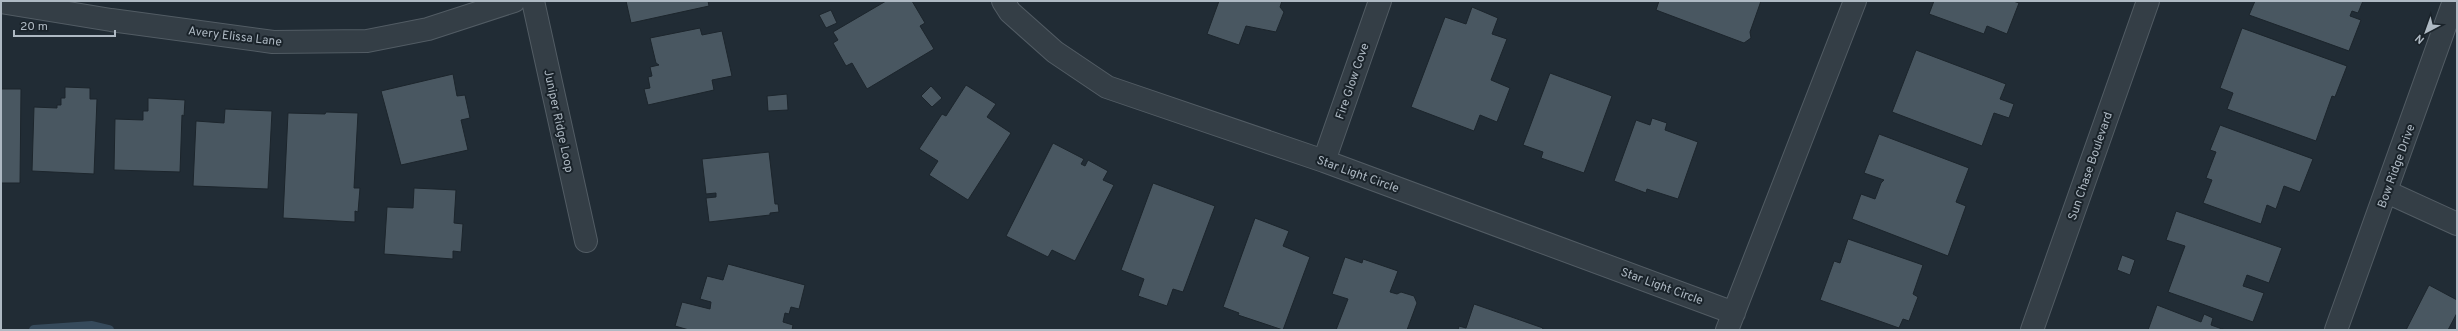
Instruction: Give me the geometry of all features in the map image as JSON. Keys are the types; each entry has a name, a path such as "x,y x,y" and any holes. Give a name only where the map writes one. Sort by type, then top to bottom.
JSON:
{"street":[{"name":"Avery Elissa Lane","path":"1,2 111,20 273,42 367,41 428,28 514,1"},
{"name":"Juniper Ridge Loop","path":"533,1 586,241"},
{"name":"Star Light Circle","path":"1003,1 1010,12 1055,52 1107,86 1324,161 1731,322 1855,1"},
{"name":"Fire Glow Cove","path":"1324,161 1380,1"},
{"name":"Sun Chase Boulevard","path":"2032,330 2148,1"},
{"name":"Bow Ridge Drive","path":"2336,330 2387,192 2454,1"},
{"path":"2387,192 2457,224"}],"building":[{"path":"626,1 708,1 709,6 631,23"},
{"path":"886,1 912,1 925,23 920,26 934,49 867,89 852,63 846,66 833,43 838,40 833,32"},
{"path":"1219,1 1282,1 1280,7 1284,12 1276,32 1246,26 1239,45 1207,34"},
{"path":"1659,1 1761,1 1750,32 1751,38 1744,43 1656,10"},
{"path":"1934,1 2013,1 2019,3 2007,34 1987,26 1984,34 1929,14"},
{"path":"2255,1 2363,1 2358,13 2352,11 2350,16 2361,20 2349,51 2249,15"},
{"path":"1472,7 1498,18 1492,34 1507,39 1491,80 1510,88 1497,122 1480,115 1474,131 1411,107 1445,17 1466,24"},
{"path":"831,10 837,23 826,28 819,15"},
{"path":"700,28 702,35 722,31 732,76 712,80 714,90 648,105 644,89 650,88 648,77 652,76 650,67 659,65 656,63 650,38"},
{"path":"2242,28 2347,66 2335,97 2332,96 2316,141 2227,109 2233,93 2220,88"},
{"path":"1916,50 2006,84 2000,99 2014,104 2009,118 1994,113 1982,146 1892,112"},
{"path":"1550,73 1612,96 1584,173 1541,158 1543,152 1523,145"},
{"path":"453,74 457,96 465,95 470,118 461,120 468,150 401,165 381,91"},
{"path":"966,85 996,104 987,117 1011,133 968,200 929,175 938,161 919,149 942,114 946,116"},
{"path":"931,86 942,98 932,107 921,96"},
{"path":"65,87 90,88 90,99 97,99 94,174 32,171 34,107 57,108 57,105 61,105 61,98 65,98"},
{"path":"1,89 21,89 20,183 1,183"},
{"path":"787,94 788,110 768,111 767,96"},
{"path":"148,98 185,100 184,116 182,115 180,172 114,170 115,119 143,120 143,111 148,111"},
{"path":"225,109 272,111 268,189 193,186 196,121 224,123"},
{"path":"326,112 358,113 354,188 360,188 358,212 355,211 355,222 283,218 288,113 325,114"},
{"path":"1652,118 1667,123 1665,130 1698,142 1678,199 1647,189 1646,193 1614,181 1636,120 1650,125"},
{"path":"2220,125 2313,159 2300,192 2284,186 2276,209 2267,205 2261,224 2203,203 2212,180 2206,178 2216,152 2210,150"},
{"path":"1879,134 1969,168 1956,202 1966,206 1948,256 1852,219 1861,194 1875,199 1881,183 1884,180 1864,173"},
{"path":"1053,143 1084,159 1081,164 1085,166 1088,160 1108,171 1103,180 1114,185 1075,261 1052,250 1048,257 1006,236"},
{"path":"769,152 775,204 778,204 779,212 770,213 770,215 709,222 706,198 716,197 716,193 706,194 702,159"},
{"path":"1153,183 1215,206 1183,292 1173,289 1167,306 1138,296 1144,279 1121,270"},
{"path":"414,188 456,190 454,223 463,224 461,252 453,251 453,259 384,254 387,207 413,208"},
{"path":"2176,211 2282,248 2269,283 2247,275 2243,286 2264,293 2253,322 2168,292 2185,246 2166,240"},
{"path":"1255,218 1289,231 1283,246 1310,257 1283,330 1238,315 1239,313 1223,307"},
{"path":"1848,239 1923,265 1913,294 1918,297 1909,321 1903,319 1899,328 1820,300 1834,261 1840,263"},
{"path":"2122,255 2135,260 2130,275 2117,270"},
{"path":"1345,257 1362,263 1363,259 1398,271 1390,292 1397,294 1401,292 1414,296 1417,303 1407,330 1336,330 1348,299 1332,294"},
{"path":"728,264 805,285 799,309 791,307 789,314 785,313 783,322 793,325 792,330 689,330 675,326 682,302 710,309 711,302 700,299 707,276 723,280"},
{"path":"2429,285 2457,300 2457,313 2448,330 2406,330"},
{"path":"1474,304 1543,328 1542,330 1458,330 1459,326 1466,328"},
{"path":"2157,305 2201,322 2204,314 2213,318 2211,325 2225,330 2148,330"}],"waterway":[{"path":"34,330 92,326 109,330"}]}
